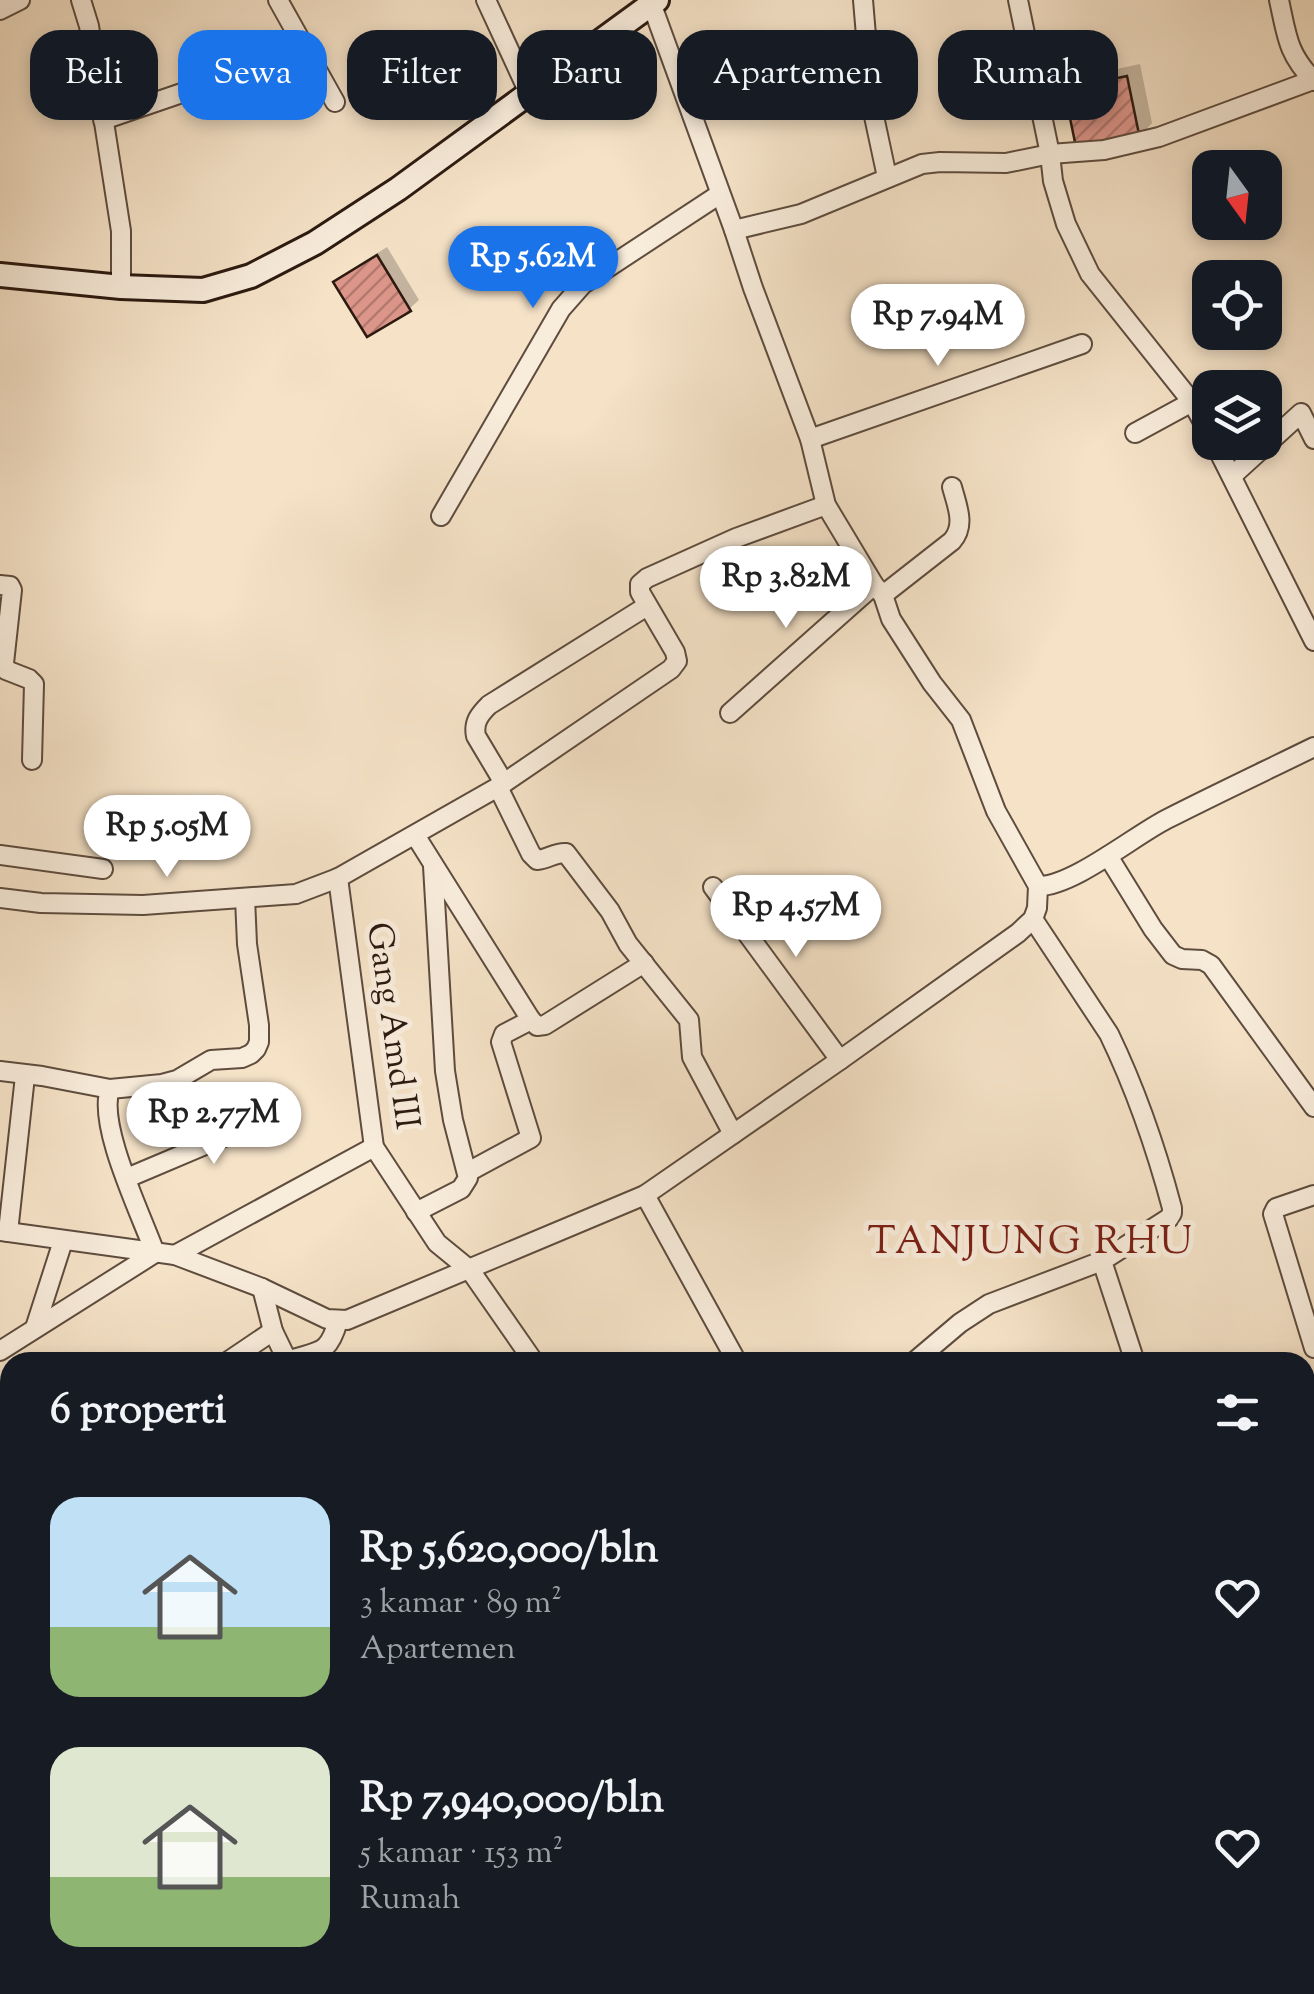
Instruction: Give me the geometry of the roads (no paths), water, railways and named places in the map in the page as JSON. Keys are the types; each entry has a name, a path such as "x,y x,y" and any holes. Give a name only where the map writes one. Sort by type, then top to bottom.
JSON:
{"street":[{"path":"0,10 20,0"},
{"path":"80,0 90,30"},
{"path":"278,0 335,102"},
{"path":"486,0 517,67"},
{"path":"863,0 872,107 886,178"},
{"path":"1018,0 1053,181 1066,224 1090,274 1192,402 1135,433"},
{"path":"734,230 801,214 922,164 1006,164 1050,154 1104,150 1158,136 1314,80 1289,48 1279,0"},
{"path":"25,1076 4,1232 175,1255 262,1288 312,1313 338,1320 359,1316 645,1196 1033,919 1038,886 996,811 961,720 891,619 878,590 826,505 810,439 653,1 614,30"},
{"path":"0,275 120,287 203,290 251,276 315,243 398,189 517,102"},
{"path":"103,120 121,232 120,287"},
{"path":"440,516 561,310 583,284 720,194"},
{"path":"810,439 1082,344"},
{"path":"1232,476 1301,413 1314,439"},
{"path":"1224,460 1314,642"},
{"path":"730,714 878,590 952,541 960,532 961,523 952,486"},
{"path":"0,898 41,904 143,905 296,894 338,878 501,785 672,669 676,652 646,606 640,584 736,538 826,505"},
{"path":"0,585 12,590 6,670 34,684 32,760"},
{"path":"646,606 489,705 478,716 474,730 531,854 536,860 566,853 610,911 628,944 689,1020 692,1057 734,1134"},
{"path":"1038,886 1057,883 1164,820 1314,747"},
{"path":"415,835 537,1026 545,1025 644,963"},
{"path":"0,855 103,869"},
{"path":"1108,856 1173,955 1211,965 1314,1107"},
{"path":"416,1212 461,1189 468,1172 453,1120 445,1071 432,866"},
{"name":"Gang Amd III","path":"338,878 374,1147 444,1252 470,1270 527,1352"},
{"path":"714,887 840,1060"},
{"path":"0,1071 110,1089 162,1084 177,1080 211,1060 252,1054 259,1042 259,1025 245,898"},
{"path":"926,1352 989,1304 1102,1261 1172,1213 1146,1122 1118,1053 1033,919"},
{"path":"468,1172 531,1138 500,1042 504,1034 531,1020"},
{"path":"110,1089 108,1120 155,1253"},
{"path":"127,1178 282,1112"},
{"path":"175,1255 374,1147"},
{"path":"1314,1195 1273,1211 1314,1348"},
{"path":"645,1196 731,1352"},
{"path":"35,1328 63,1241"},
{"path":"0,1351 155,1253"},
{"path":"1102,1261 1132,1352"},
{"path":"262,1288 272,1331 282,1352"},
{"path":"315,1352 326,1348 332,1340 338,1320"},
{"path":"242,1352 272,1331"}],"district":[{"name":"TANJUNG RHU","path":"1031,1243"}]}
